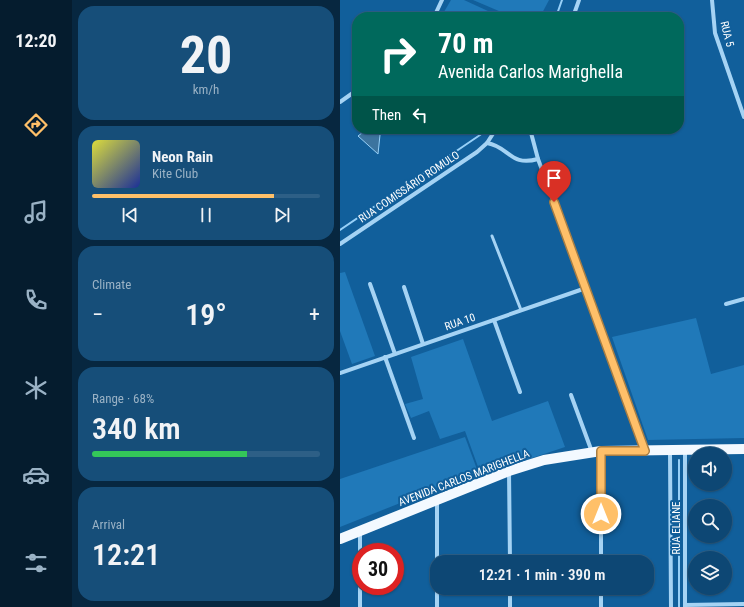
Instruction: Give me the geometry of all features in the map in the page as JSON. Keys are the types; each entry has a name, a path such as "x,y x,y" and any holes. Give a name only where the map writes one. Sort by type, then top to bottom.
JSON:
{"main road":[{"name":"AVENIDA CARLOS MARIGHELLA","path":"340,539 510,471 544,460 596,452 670,449 744,449"}],"street":[{"path":"436,12 442,0"},
{"path":"575,12 579,0"},
{"name":"RUA 5","path":"712,0 715,34 744,117"},
{"path":"340,102 352,94"},
{"name":"RUA COMISSÁRIO ROMULO","path":"340,244 464,161 487,143 493,134"},
{"path":"531,134 538,159 645,451"},
{"path":"487,143 497,146 519,161 538,159"},
{"path":"370,284 395,354"},
{"path":"404,287 423,344"},
{"name":"RUA 10","path":"340,373 586,288"},
{"path":"726,304 744,299"},
{"path":"494,320 520,392"},
{"path":"385,358 414,438"},
{"path":"571,395 596,452 601,555"},
{"name":"RUA ELIANE","path":"670,449 671,607"},
{"name":"RUA ELIANE","path":"685,449 685,606"},
{"path":"510,471 510,555"},
{"path":"437,501 437,555"},
{"path":"360,531 360,607"},
{"path":"437,595 437,607"},
{"path":"510,595 510,607"},
{"path":"601,595 601,607"},
{"path":"685,606 744,604"}],"lane":[{"path":"492,236 521,310"}],"shaded area":[{"path":"451,0 464,0 490,12 444,12"},
{"path":"473,0 549,0 543,12 501,12"},
{"path":"361,134 380,135 378,154 358,136"},
{"path":"345,272 375,356 352,364 340,331 340,273"},
{"path":"696,318 711,374 744,365 744,438 648,440 612,337"},
{"path":"463,339 492,421 548,401 565,447 481,475 465,431 440,439 429,411 411,418 405,404 423,399 411,357"},
{"path":"465,437 478,472 340,527 340,479"}],"waterway":[{"path":"558,12 562,0"},
{"path":"340,230 481,134"},
{"path":"679,460 679,607"}],"route":[{"path":"554,202 645,451 601,451 601,514"}]}
